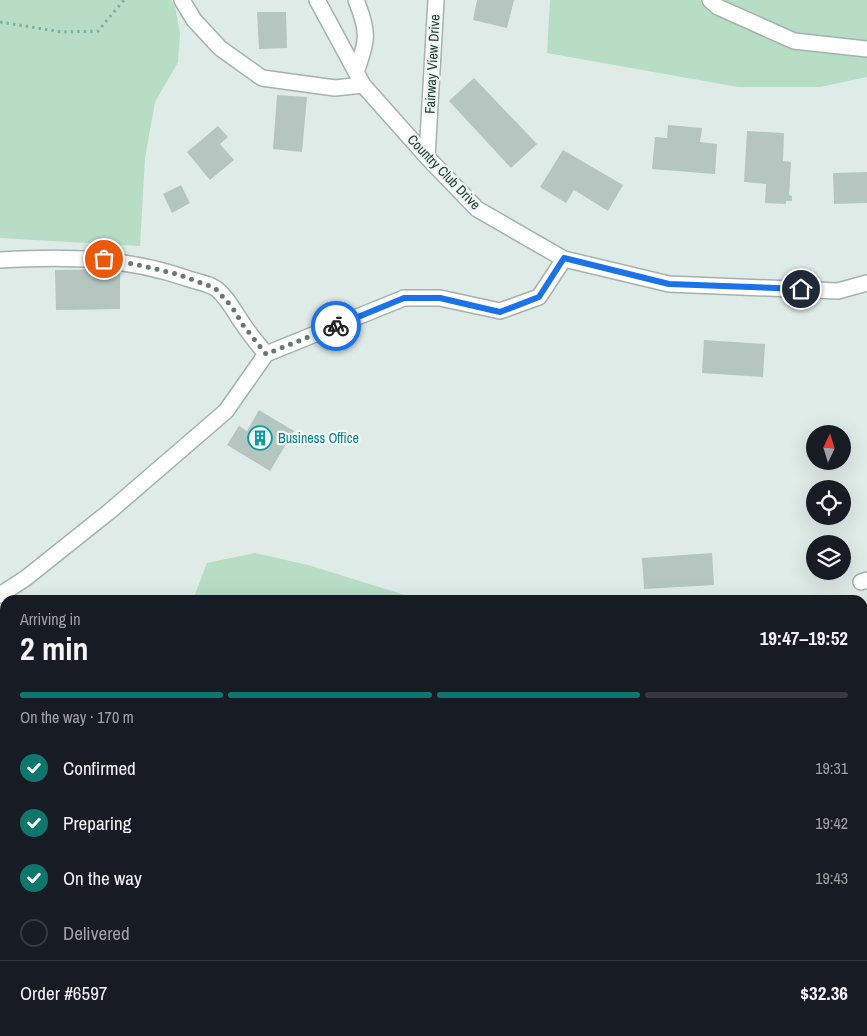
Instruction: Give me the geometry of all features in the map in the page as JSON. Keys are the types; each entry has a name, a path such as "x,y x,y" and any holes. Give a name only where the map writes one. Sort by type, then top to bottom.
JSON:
{"street":[{"path":"182,0 194,20 220,48 262,78 335,88 360,79 367,32 356,0"},
{"name":"Country Club Drive","path":"317,0 360,79 427,157 477,209 564,258 669,284 838,291 867,283"},
{"name":"Fairway View Drive","path":"427,157 436,0"},
{"path":"710,0 718,7 794,41 867,49"},
{"path":"0,260 44,257 104,259 134,264 187,278 215,288 232,307 243,325 266,354"},
{"path":"1,595 26,578 110,511 226,411 266,354 404,298 440,298 500,312 539,297 564,258"}],"path":[{"path":"0,22 62,32 98,31 124,0"}],"green space":[{"path":"0,0 171,0 175,6 180,33 178,62 155,102 145,158 140,246 0,238"},
{"path":"550,0 867,0 867,77 820,87 738,87 547,53"},
{"path":"255,553 308,565 405,595 195,595 207,563"}],"building":[{"path":"477,0 514,0 507,28 473,20"},
{"path":"257,12 286,12 287,48 259,49"},
{"path":"474,78 537,144 511,168 449,101"},
{"path":"277,95 307,97 302,152 273,149"},
{"path":"668,125 702,128 700,142 717,144 715,174 652,169 655,137 667,138"},
{"path":"218,126 228,137 220,144 234,160 210,180 187,152"},
{"path":"747,131 784,133 783,161 791,162 789,195 792,196 792,201 786,201 786,204 765,203 766,184 744,182"},
{"path":"563,150 623,185 608,211 574,190 566,203 540,187"},
{"path":"867,172 867,203 834,204 833,173"},
{"path":"181,185 190,203 172,213 163,194"},
{"path":"120,269 120,309 56,310 55,270"},
{"path":"704,340 765,344 763,377 702,373"},
{"name":"Business Office","path":"259,410 294,431 270,471 227,445 239,426 247,431"},
{"path":"712,553 714,585 644,589 642,558"}],"way so far":[{"path":"104,259 177,274 215,288 232,307 243,325 266,354 336,326"}],"place":[{"name":"Business Office","path":"260,438"}],"route":[{"path":"336,326 404,298 440,298 500,312 539,297 564,258 669,284 801,289"}]}
